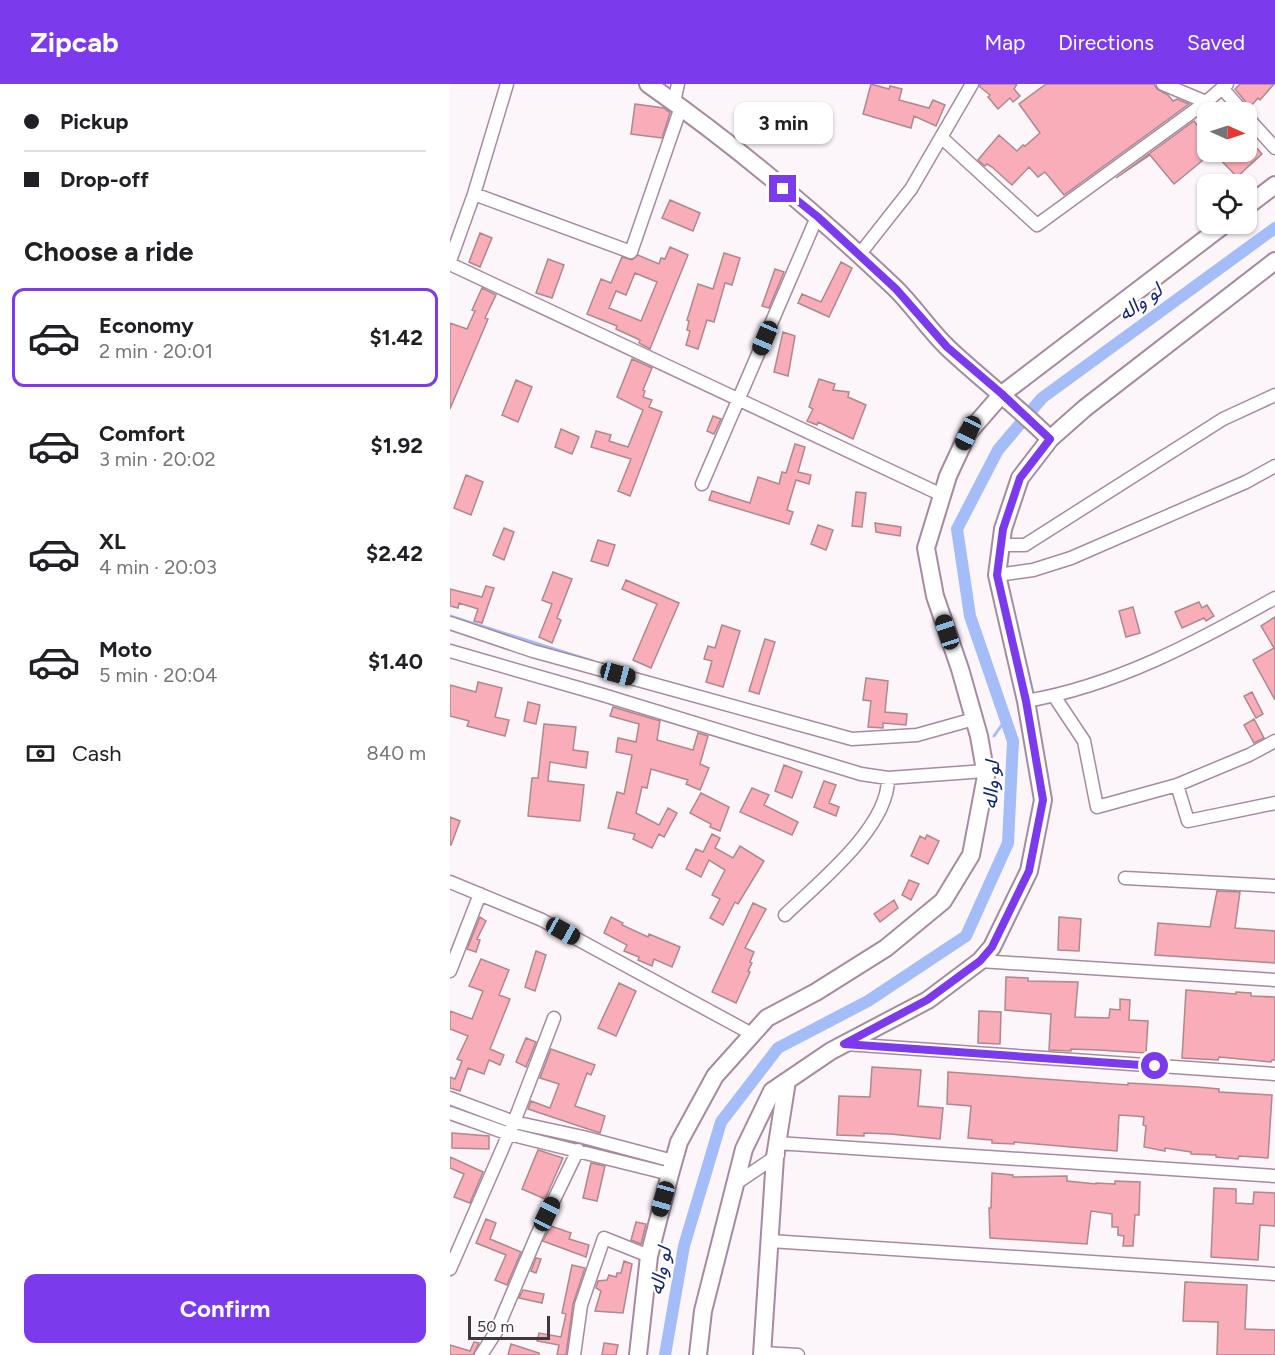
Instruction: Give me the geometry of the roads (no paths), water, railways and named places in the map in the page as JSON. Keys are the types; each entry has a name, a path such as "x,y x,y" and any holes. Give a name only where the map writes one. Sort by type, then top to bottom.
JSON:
{"street":[{"path":"507,84 474,194 450,262 942,495"},
{"path":"648,84 818,217 896,289 947,347 1047,436"},
{"path":"474,194 631,252 677,105 678,84"},
{"path":"859,255 911,189 972,84"},
{"path":"1163,84 1206,102 1224,86 1236,102"},
{"path":"941,137 1037,225 1197,109"},
{"path":"1257,128 1275,148"},
{"path":"1257,199 1275,185"},
{"path":"702,484 818,217"},
{"path":"638,1355 649,1256 672,1167 679,1142 715,1076 767,1018 816,992 886,948 943,901 971,855 986,771 974,719 935,596 926,548 948,476 968,433 1007,398 1212,234"},
{"path":"698,1355 703,1311 744,1149 772,1091 844,1044 927,1000 980,961 992,947 1029,871 1043,800 1026,701 997,575 1003,529 1020,478 1047,436 1275,261"},
{"path":"1001,545 1025,545 1223,419 1275,395"},
{"path":"997,575 1032,570 1071,558 1246,482 1275,466"},
{"path":"1026,701 1054,696 1128,671 1203,639 1275,598"},
{"path":"450,623 533,651 852,739 917,735 974,719"},
{"path":"450,651 603,694 861,774 888,778 986,771"},
{"path":"1054,696 1084,741 1097,807 1177,785 1249,755 1275,741"},
{"path":"785,915 841,862 871,828 889,791 888,778"},
{"path":"1177,785 1188,821 1275,803"},
{"path":"1125,878 1275,886"},
{"path":"450,882 542,920 752,1034"},
{"path":"450,971 480,894"},
{"path":"980,961 1275,980"},
{"path":"450,1269 514,1122 554,1018"},
{"path":"844,1044 1275,1074"},
{"path":"787,1081 770,1241 763,1354 798,1355"},
{"path":"450,1098 514,1122 583,1137 672,1167"},
{"path":"450,1113 509,1134 578,1150 672,1167"},
{"path":"735,1184 781,1148 1275,1176"},
{"path":"481,1355 496,1332 537,1235 578,1150"},
{"path":"574,1355 581,1305 604,1238 649,1256"},
{"path":"770,1241 1275,1274"}],"waterway":[{"name":"لو واله","path":"665,1355 684,1246 721,1122 778,1048 868,1001 966,936 1008,843 1013,741 970,616 957,529 998,450 1042,398 1275,228"},
{"path":"450,616 592,661"},
{"path":"994,736 1006,719"}]}
